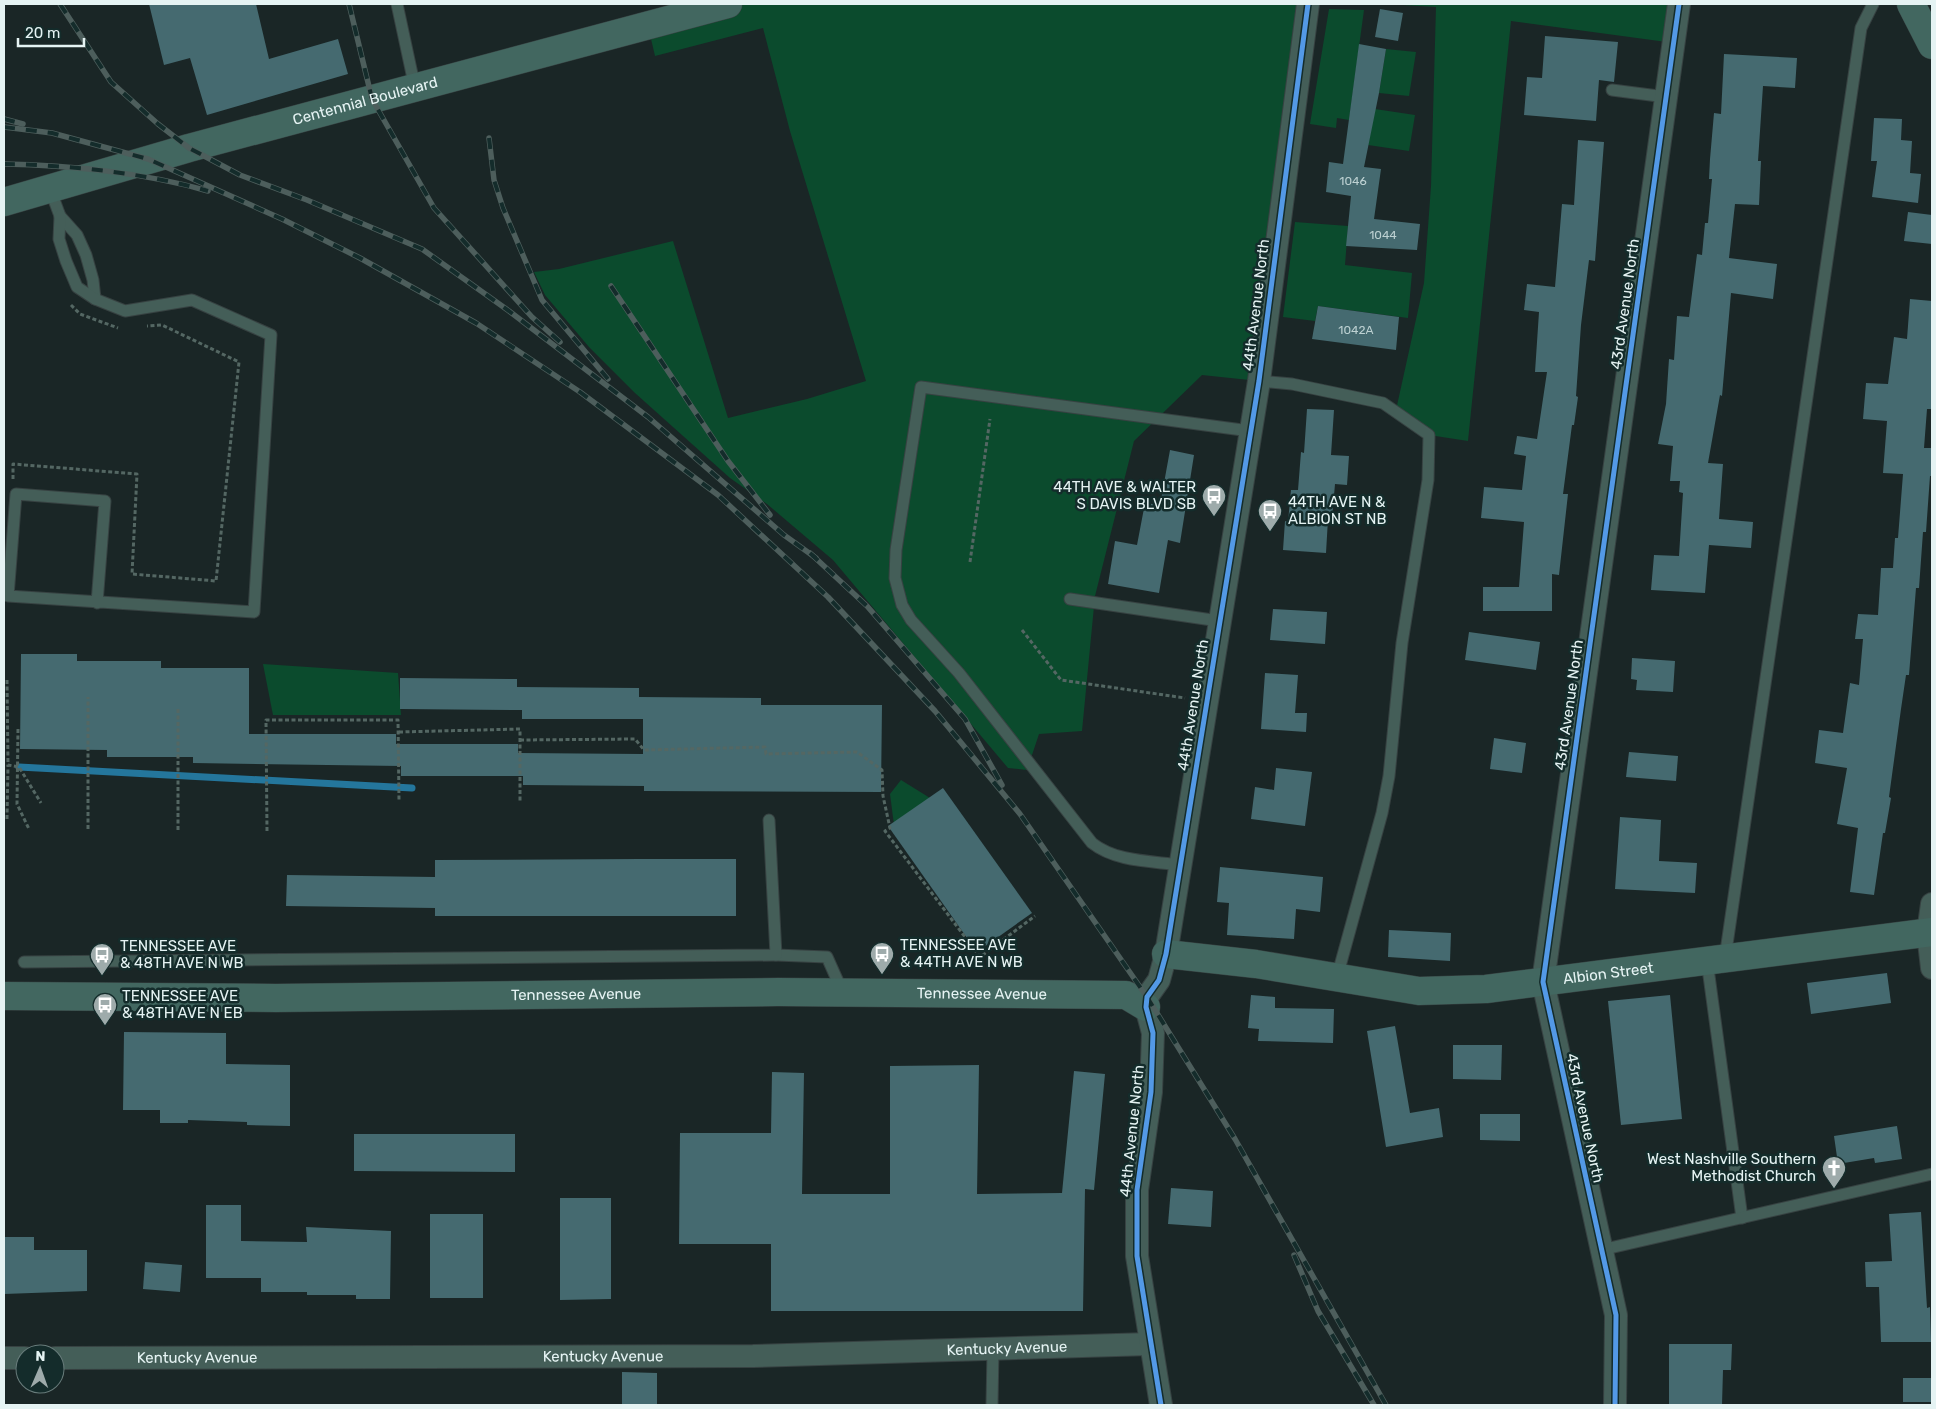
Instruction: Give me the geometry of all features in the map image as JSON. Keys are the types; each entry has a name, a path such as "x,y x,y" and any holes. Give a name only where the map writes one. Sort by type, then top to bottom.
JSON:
{"street":[{"name":"Centennial Boulevard","path":"4,202 189,148 728,4"},
{"name":"44th Avenue North","path":"1161,1405 1137,1256 1137,1190 1151,1092 1153,1033 1146,1007 1148,997 1159,980 1166,954 1259,381 1308,4"},
{"name":"43rd Avenue North","path":"1615,1405 1616,1315 1543,982 1679,4"},
{"path":"1911,4 1932,45"},
{"path":"1932,904 1930,933 1932,968"},
{"name":"Albion Street","path":"1166,954 1337,977 1419,991 1486,989 1930,933"},
{"name":"Tennessee Avenue","path":"4,996 276,998 843,993 1126,995 1146,1007"},
{"name":"Kentucky Avenue","path":"65,1358 753,1356 1150,1344"}],"lane":[{"path":"397,4 414,88"},
{"path":"1742,1218 1716,960 1861,28 1872,4"},
{"path":"1612,90 1666,97"},
{"path":"50,189 60,216 77,235 86,255 93,280 95,298"},
{"path":"60,216 59,239 77,287 95,298 126,311 192,300 271,335 254,612 97,603 8,596 6,585 8,535 16,494 105,502 97,603"},
{"path":"1259,381 1292,384 1383,403 1429,434 1428,480 1402,643 1389,776 1382,814 1337,977"},
{"path":"1180,865 1117,856 1103,851 1092,843 959,673 911,620 902,605 895,578 896,550 921,387 1250,431"},
{"path":"1070,599 1220,621"},
{"path":"769,820 776,955"},
{"path":"24,962 776,955 827,957 843,993"},
{"path":"1601,1250 1932,1174"},
{"path":"992,1405 993,1349"}],"path":[{"path":"66,300 80,314 115,328 124,327"},
{"path":"132,574 216,581 239,362 162,325 143,326"},
{"path":"970,562 990,419"},
{"path":"1022,630 1061,680 1185,698"},
{"path":"7,680 7,819"},
{"path":"88,697 88,830"},
{"path":"178,707 178,830"},
{"path":"266,831 266,720 398,720 400,732 399,800"},
{"path":"18,729 17,804 29,829"},
{"path":"400,732 520,729 520,803"},
{"path":"520,740 634,739 644,750 765,747 766,754 857,752 882,770 883,796 890,828 885,831 980,957 1035,916"},
{"path":"8,765 17,766"},
{"path":"17,766 41,803"}],"green space":[{"path":"728,4 1308,4 1259,381 1202,375 1134,441 1095,596 1082,731 1039,734 1027,770 1008,768 833,560 767,504 730,478 635,393 589,347 545,295 534,272 559,269 673,241 728,418 807,399 866,381 790,131 763,28 655,56 648,26"},
{"path":"1386,4 1679,4 1674,43 1511,21 1468,441 1429,435 1396,410 1424,283 1431,186 1436,7"},
{"path":"1329,9 1364,10 1349,120 1337,118 1336,128 1310,124"},
{"path":"1386,49 1416,52 1409,96 1379,93"},
{"path":"1375,109 1415,115 1409,151 1368,145"},
{"path":"1295,222 1348,226 1345,265 1412,273 1408,318 1318,306 1315,321 1283,317"},
{"path":"263,664 398,673 401,715 273,715"},
{"path":"901,780 930,798 894,825 890,794"}],"building":[{"path":"149,4 256,4 269,59 338,39 348,74 207,115 190,58 164,65"},
{"path":"1380,9 1403,13 1398,41 1375,37"},
{"path":"1545,36 1618,42 1614,82 1599,80 1596,121 1524,115 1527,77 1542,78"},
{"path":"1359,44 1386,49 1364,167 1381,169 1374,219 1420,224 1417,250 1346,246 1351,196 1326,192 1329,162 1343,164"},
{"path":"1724,54 1797,58 1795,88 1763,86 1758,161 1761,161 1759,205 1735,204 1729,258 1777,264 1773,299 1731,293 1722,396 1720,395 1708,463 1723,464 1719,519 1753,522 1751,548 1709,545 1705,593 1651,590 1654,555 1679,556 1683,493 1679,492 1680,481 1670,481 1673,446 1658,444 1666,404 1669,359 1674,360 1677,316 1689,317 1697,254 1702,255 1705,223 1708,223 1712,179 1709,179 1714,113 1721,114"},
{"path":"1874,118 1902,119 1901,140 1912,141 1910,173 1921,174 1918,203 1872,197 1877,161 1871,161"},
{"path":"1578,140 1604,142 1595,261 1589,260 1581,325 1576,396 1578,397 1574,425 1572,425 1563,494 1568,494 1559,575 1552,574 1552,611 1483,611 1483,587 1519,587 1524,522 1481,518 1484,487 1522,490 1526,456 1514,454 1517,436 1537,439 1547,372 1535,372 1539,312 1524,310 1527,284 1555,287 1562,204 1574,205"},
{"path":"1908,212 1932,215 1932,244 1904,241"},
{"path":"1910,299 1932,301 1932,409 1927,409 1924,448 1932,448 1932,476 1930,476 1926,532 1923,532 1919,588 1916,588 1909,675 1906,675 1889,797 1891,798 1885,833 1883,833 1874,895 1850,892 1858,828 1837,824 1847,768 1815,763 1819,730 1843,733 1850,683 1859,685 1863,639 1855,639 1858,614 1878,615 1881,568 1893,568 1895,538 1898,538 1903,474 1883,473 1887,421 1863,419 1866,383 1888,384 1894,337 1907,339"},
{"path":"1318,306 1399,317 1396,350 1312,339"},
{"path":"1307,409 1334,410 1331,455 1349,456 1347,485 1335,484 1332,519 1328,519 1326,553 1283,550 1285,521 1288,522 1291,490 1298,490 1301,452 1304,453"},
{"path":"1170,450 1194,455 1180,543 1168,540 1159,593 1108,584 1115,541 1137,545 1145,503 1160,505"},
{"path":"1273,609 1327,612 1325,644 1270,640"},
{"path":"1469,632 1540,642 1536,670 1465,660"},
{"path":"21,654 77,654 77,661 161,661 161,668 249,668 249,734 396,734 396,744 518,744 518,753 643,754 643,719 522,719 522,710 400,709 400,678 517,679 517,687 639,688 639,697 761,698 761,705 882,705 881,792 644,791 644,786 523,785 523,776 401,776 401,766 193,763 193,757 107,757 107,750 20,749"},
{"path":"1632,658 1675,661 1673,692 1636,690 1637,680 1631,679"},
{"path":"1265,673 1298,675 1295,713 1307,713 1306,732 1261,729"},
{"path":"1494,738 1526,743 1522,773 1490,769"},
{"path":"1629,752 1678,756 1676,781 1626,777"},
{"path":"1276,768 1312,772 1305,826 1251,819 1255,787 1274,790"},
{"path":"943,788 1032,913 977,952 888,826"},
{"path":"1620,817 1661,820 1659,861 1697,863 1695,893 1615,889"},
{"path":"736,859 736,916 435,916 435,908 286,906 287,875 435,877 435,860"},
{"path":"1220,867 1323,877 1320,912 1296,909 1294,939 1227,935 1229,903 1217,902"},
{"path":"1389,930 1451,933 1450,961 1388,957"},
{"path":"1887,973 1891,1003 1811,1014 1807,983"},
{"path":"1251,995 1275,997 1275,1008 1334,1009 1333,1043 1258,1041 1259,1029 1248,1028"},
{"path":"1670,995 1682,1119 1621,1125 1608,1001"},
{"path":"1395,1026 1410,1113 1439,1108 1443,1137 1386,1147 1367,1031"},
{"path":"124,1032 226,1033 226,1064 290,1065 290,1126 247,1125 247,1122 188,1120 188,1123 160,1123 160,1110 123,1110"},
{"path":"1453,1045 1502,1045 1501,1080 1453,1079"},
{"path":"979,1065 977,1194 1062,1193 1074,1071 1105,1074 1094,1190 1085,1189 1083,1311 771,1311 771,1244 679,1244 680,1133 771,1133 772,1072 804,1073 802,1194 890,1194 890,1066"},
{"path":"1480,1114 1520,1114 1520,1141 1480,1140"},
{"path":"1897,1126 1902,1159 1875,1163 1874,1158 1838,1164 1834,1136"},
{"path":"354,1134 515,1134 515,1172 354,1171"},
{"path":"1171,1188 1213,1191 1211,1227 1168,1224"},
{"path":"560,1198 611,1198 611,1299 560,1300"},
{"path":"206,1205 241,1205 241,1241 307,1242 306,1227 391,1231 390,1299 356,1299 356,1295 307,1295 307,1292 261,1292 261,1278 206,1278"},
{"path":"1921,1212 1927,1308 1930,1307 1931,1342 1881,1342 1879,1287 1866,1287 1865,1262 1892,1261 1889,1214"},
{"path":"430,1214 483,1214 483,1298 430,1298"},
{"path":"4,1237 34,1237 34,1250 87,1250 87,1291 4,1294"},
{"path":"145,1262 182,1265 180,1292 143,1289"},
{"path":"1669,1344 1732,1344 1731,1370 1723,1370 1722,1405 1669,1405"},
{"path":"622,1372 657,1373 657,1405 622,1405"},
{"path":"1903,1378 1932,1378 1932,1402 1903,1402"}],"waterway":[{"path":"19,767 412,788"}],"railway":[{"path":"60,4 111,82 158,124 189,148 240,175 307,200 422,249 509,311 648,417 784,535 816,558"},
{"path":"349,4 372,99 434,208 532,317 560,342"},
{"path":"4,119 23,124"},
{"path":"4,127 52,133 148,159 282,219 360,258 476,323 580,392 718,495 828,597 935,711 1020,814 1147,997 1235,1139 1386,1405"},
{"path":"489,138 494,180 503,208 542,300 608,379"},
{"path":"4,164 107,171 159,179 208,191"},
{"path":"611,286 728,461 770,515"},
{"path":"810,553 867,606 965,719 1002,785"},
{"path":"1294,1255 1318,1311 1374,1405"}],"cycle path":[{"path":"1161,1405 1137,1256 1137,1190 1151,1092 1153,1033 1146,1007 1147,997 1159,980 1166,954 1259,381 1308,4"},
{"path":"1615,1405 1616,1315 1543,982 1679,4"}],"place":[{"name":"44TH AVE & WALTER S DAVIS BLVD SB","path":"1214,517"},
{"name":"44TH AVE N & ALBION ST NB","path":"1270,532"},
{"name":"TENNESSEE AVE & 44TH AVE N WB","path":"882,975"},
{"name":"TENNESSEE AVE & 48TH AVE N WB","path":"102,976"},
{"name":"TENNESSEE AVE & 48TH AVE N EB","path":"105,1026"},
{"name":"West Nashville Southern Methodist Church","path":"1834,1189"}]}
